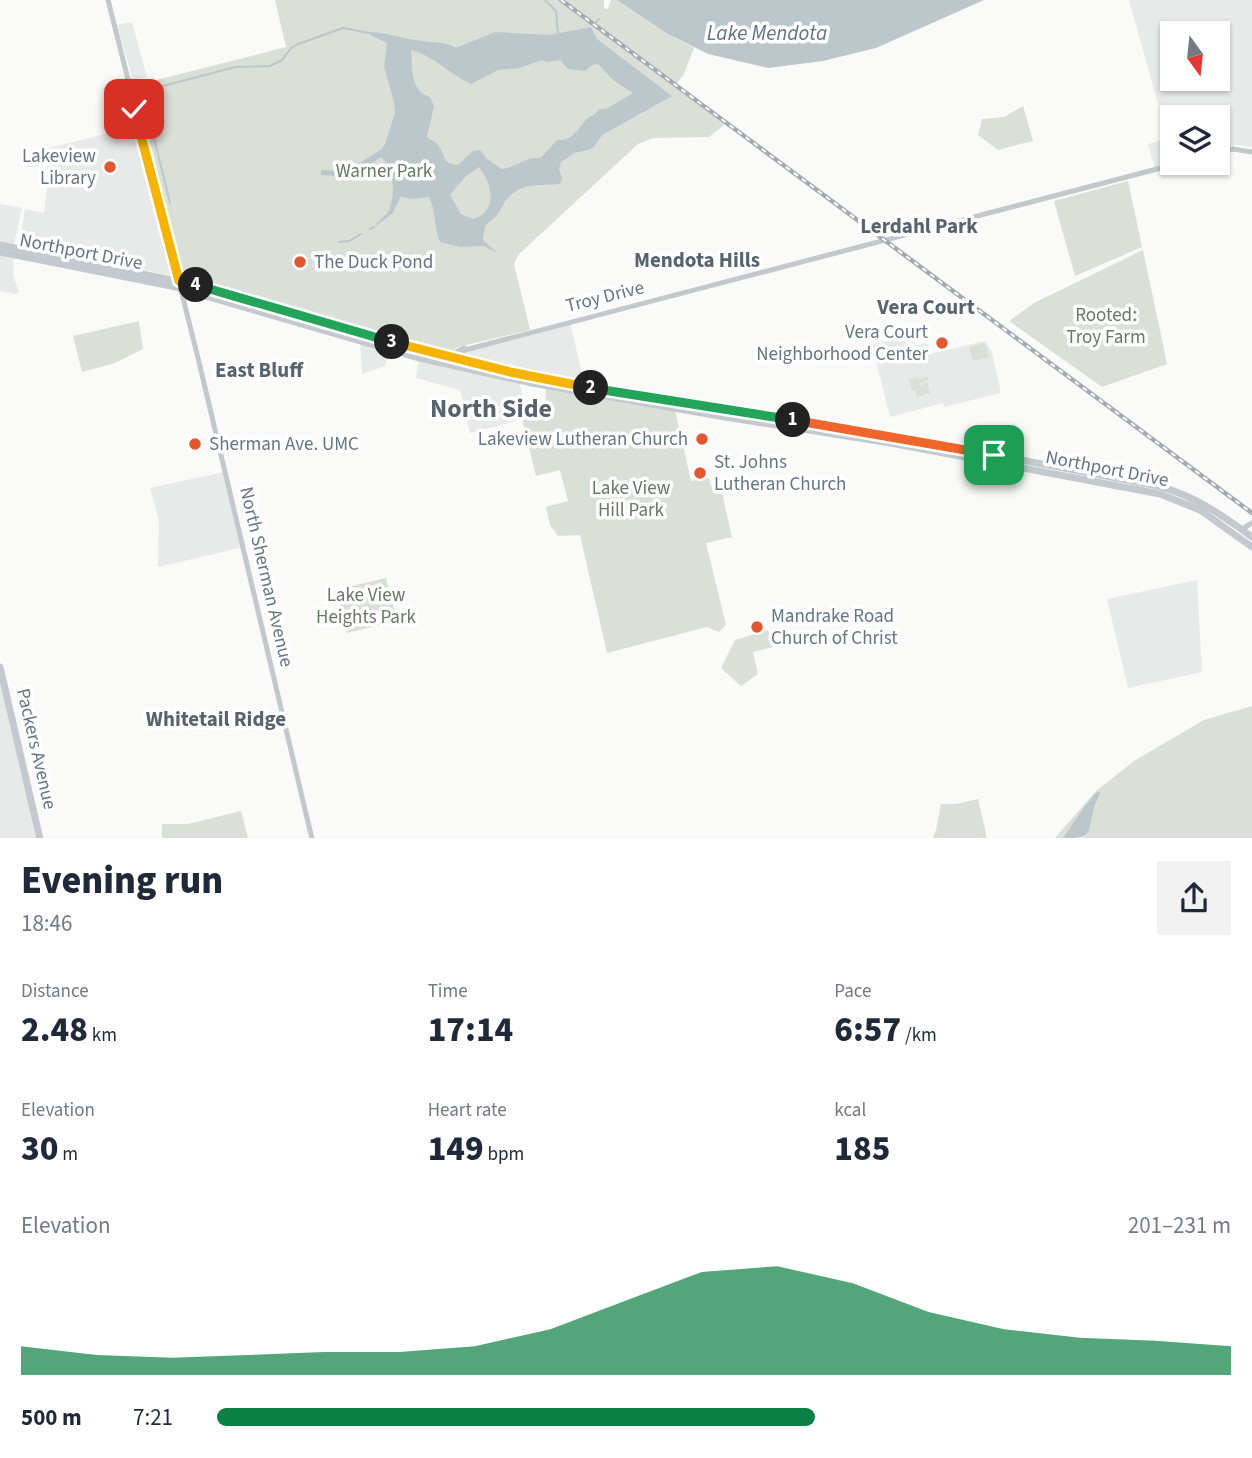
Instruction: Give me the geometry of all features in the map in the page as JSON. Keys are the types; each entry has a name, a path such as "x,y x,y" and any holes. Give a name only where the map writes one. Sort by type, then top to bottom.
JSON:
{"main road":[{"name":"Northport Drive","path":"0,245 100,265 180,285 429,353 498,376 1139,489 1160,494 1200,510 1252,542"},
{"name":"Northport Drive","path":"0,251 180,285 400,352 532,377 895,436 1158,486 1198,500 1242,529"},
{"path":"89,269 100,265"},
{"path":"391,346 409,351 418,350"},
{"path":"429,353 450,356 464,349"},
{"path":"498,376 532,377"},
{"path":"1200,510 1217,516 1237,530 1242,529 1252,542"},
{"name":"Packers Avenue","path":"0,667 40,838"}],"street":[{"name":"North Sherman Avenue","path":"108,0 150,166 168,222 180,285 312,838"},
{"path":"1230,150 1252,152"},
{"name":"Troy Drive","path":"464,349 1160,168"},
{"path":"457,363 459,353 464,349"},
{"path":"1242,529 1252,523"}],"shaded area":[{"path":"1129,0 1252,0 1252,147 1230,146 1230,105 1160,105 1160,111"},
{"path":"132,22 147,77 133,80 117,25"},
{"path":"137,126 173,276 19,245 25,209 44,213 47,188 47,165 27,167 25,154"},
{"path":"1160,140 1160,168 1155,169 1148,144"},
{"path":"0,204 22,208 14,244 0,243"},
{"path":"0,252 14,255 13,275 19,292 15,294 0,291"},
{"path":"570,322 585,387 458,356 459,352"},
{"path":"904,336 907,348 924,343 929,345 930,354 985,341 992,352 1001,393 944,407 943,403 890,417 872,345"},
{"path":"360,340 390,349 385,366 362,374"},
{"path":"419,358 519,380 527,418 470,433 460,390 416,378"},
{"path":"224,472 240,548 158,567 159,521 150,488"},
{"path":"1197,580 1202,672 1128,688 1107,599"},
{"path":"0,674 39,838 0,838"}],"green space":[{"name":"Warner Park","path":"275,0 604,0 604,8 608,9 611,0 617,0 694,48 683,76 674,86 725,124 709,137 653,138 638,144 518,255 514,264 530,330 458,347 448,353 382,338 182,278 133,86 286,47"},
{"path":"1023,106 1033,141 998,150 978,135 982,119 1004,117"},
{"path":"1128,181 1142,247 1075,276 1054,201"},
{"name":"Rooted: Troy Farm","path":"1143,250 1167,364 1102,387 1009,321 1034,303"},
{"path":"139,321 143,349 115,363 82,372 73,336"},
{"path":"985,343 989,357 973,361 969,347"},
{"path":"928,377 928,380 920,383 921,386 927,382 930,393 916,397 916,391 921,389 912,391 909,380"},
{"name":"Lake View Hill Park","path":"546,388 675,410 691,481 709,478 711,486 720,484 732,537 706,543 726,625 719,632 707,627 607,653 580,535 558,536 550,525 546,507 568,501 560,470 536,476 522,419 545,413"},
{"name":"Lake View Heights Park","path":"386,578 397,621 347,633 335,590"},
{"path":"768,630 773,647 753,652 758,674 741,686 721,668 735,640"},
{"path":"1252,706 1252,838 1082,838 1087,835 1094,805 1084,807 1063,838 1055,838 1096,791 1134,761 1204,720"},
{"path":"978,799 987,838 933,838 941,804"},
{"path":"241,811 248,838 162,838 162,824 188,824"}],"water":[{"name":"Lake Mendota","path":"617,0 984,0 876,48 823,61 768,68 708,54 666,33"},
{"path":"591,27 597,39 672,96 602,135 594,147 574,153 561,162 560,184 525,187 513,194 498,214 486,224 483,240 497,253 484,246 460,247 440,242 429,197 410,199 401,196 392,214 374,227 386,215 393,197 391,175 381,157 352,177 321,175 321,170 350,169 382,149 385,144 395,113 384,67 387,43 370,35 370,32 443,43 456,48 495,32 549,35","holes":["411,50 427,56 471,84 498,70 519,68 542,60 560,60 568,69 585,71 598,64 613,80 633,93 606,109 599,109 571,137 557,140 541,158 502,169 487,159 480,150 473,151 458,165 452,164 446,160 436,143 427,137 434,106 430,97 418,90 415,84","479,167 490,188 491,196 487,210 473,219 461,214 450,195 465,177"]},
{"path":"1100,792 1088,833 1080,837 1063,838 1084,807"}],"waterway":[{"path":"545,0 556,11 558,34"},
{"path":"596,22 599,19"},
{"path":"170,203 145,102 148,90 235,67 270,66 282,60 291,48 298,44 343,28 369,33"},
{"path":"370,229 374,227"},
{"path":"339,242 349,241 361,234"}],"railway":[{"path":"561,0 1252,513"}],"place":[{"name":"Lakeview Library","path":"110,167"},
{"name":"The Duck Pond","path":"300,262"},
{"name":"Vera Court Neighborhood Center","path":"942,343"},
{"name":"Lakeview Lutheran Church","path":"702,439"},
{"name":"Sherman Ave. UMC","path":"195,444"},
{"name":"St. Johns Lutheran Church","path":"700,473"},
{"name":"Mandrake Road Church of Christ","path":"757,627"}],"district":[{"name":"Lerdahl Park","path":"919,226"},
{"name":"Mendota Hills","path":"697,260"},
{"name":"Vera Court","path":"926,307"},
{"name":"East Bluff","path":"259,370"},
{"name":"North Side","path":"491,408"},
{"name":"Whitetail Ridge","path":"216,719"}],"route":[{"path":"134,109 179,281 429,353 541,379 888,435 994,455"}]}
